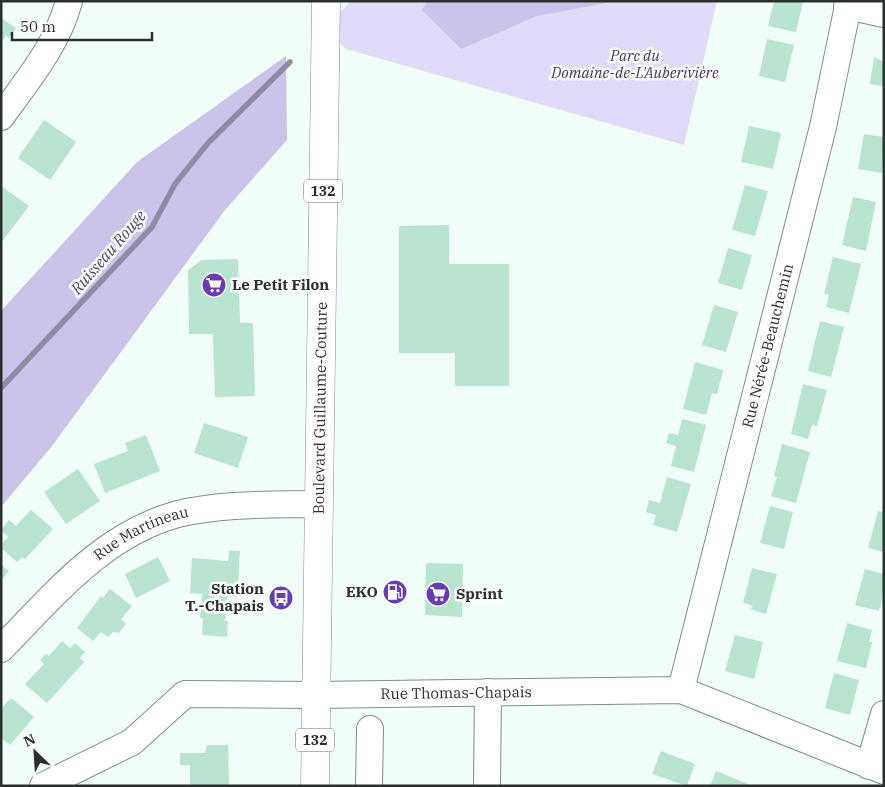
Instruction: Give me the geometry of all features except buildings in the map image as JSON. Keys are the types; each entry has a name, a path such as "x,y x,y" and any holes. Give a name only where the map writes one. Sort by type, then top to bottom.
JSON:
{"main road":[{"name":"Boulevard Guillaume-Couture","path":"315,786 326,1"}],"street":[{"path":"1,116 38,66 65,16 69,1"},
{"path":"848,4 884,14"},
{"name":"Rue Nérée-Beauchemin","path":"681,690 823,126 848,4"},
{"name":"Rue Martineau","path":"1,649 80,568 130,532 178,514 239,506 318,504"},
{"name":"Rue Thomas-Chapais","path":"43,786 132,742 185,694 315,695 681,690 877,768"},
{"path":"487,786 488,692"},
{"path":"877,768 884,714"},
{"path":"369,786 370,729"}],"green space":[{"name":"Parc du Domaine-de-L'Auberivière","path":"351,1 717,1 684,145 346,49 325,27"}],"shaded area":[{"path":"427,1 617,1 537,16 461,49 422,10"},
{"path":"286,56 287,140 225,210 52,446 1,507 1,311 137,162"}],"waterway":[{"name":"Ruisseau Rouge","path":"1,388 152,227 175,184 208,143 290,62"}],"place":[{"name":"Le Petit Filon","path":"214,285"},
{"name":"EKO","path":"395,592"},
{"name":"Sprint","path":"438,594"},
{"name":"Station T.-Chapais","path":"281,598"}]}
